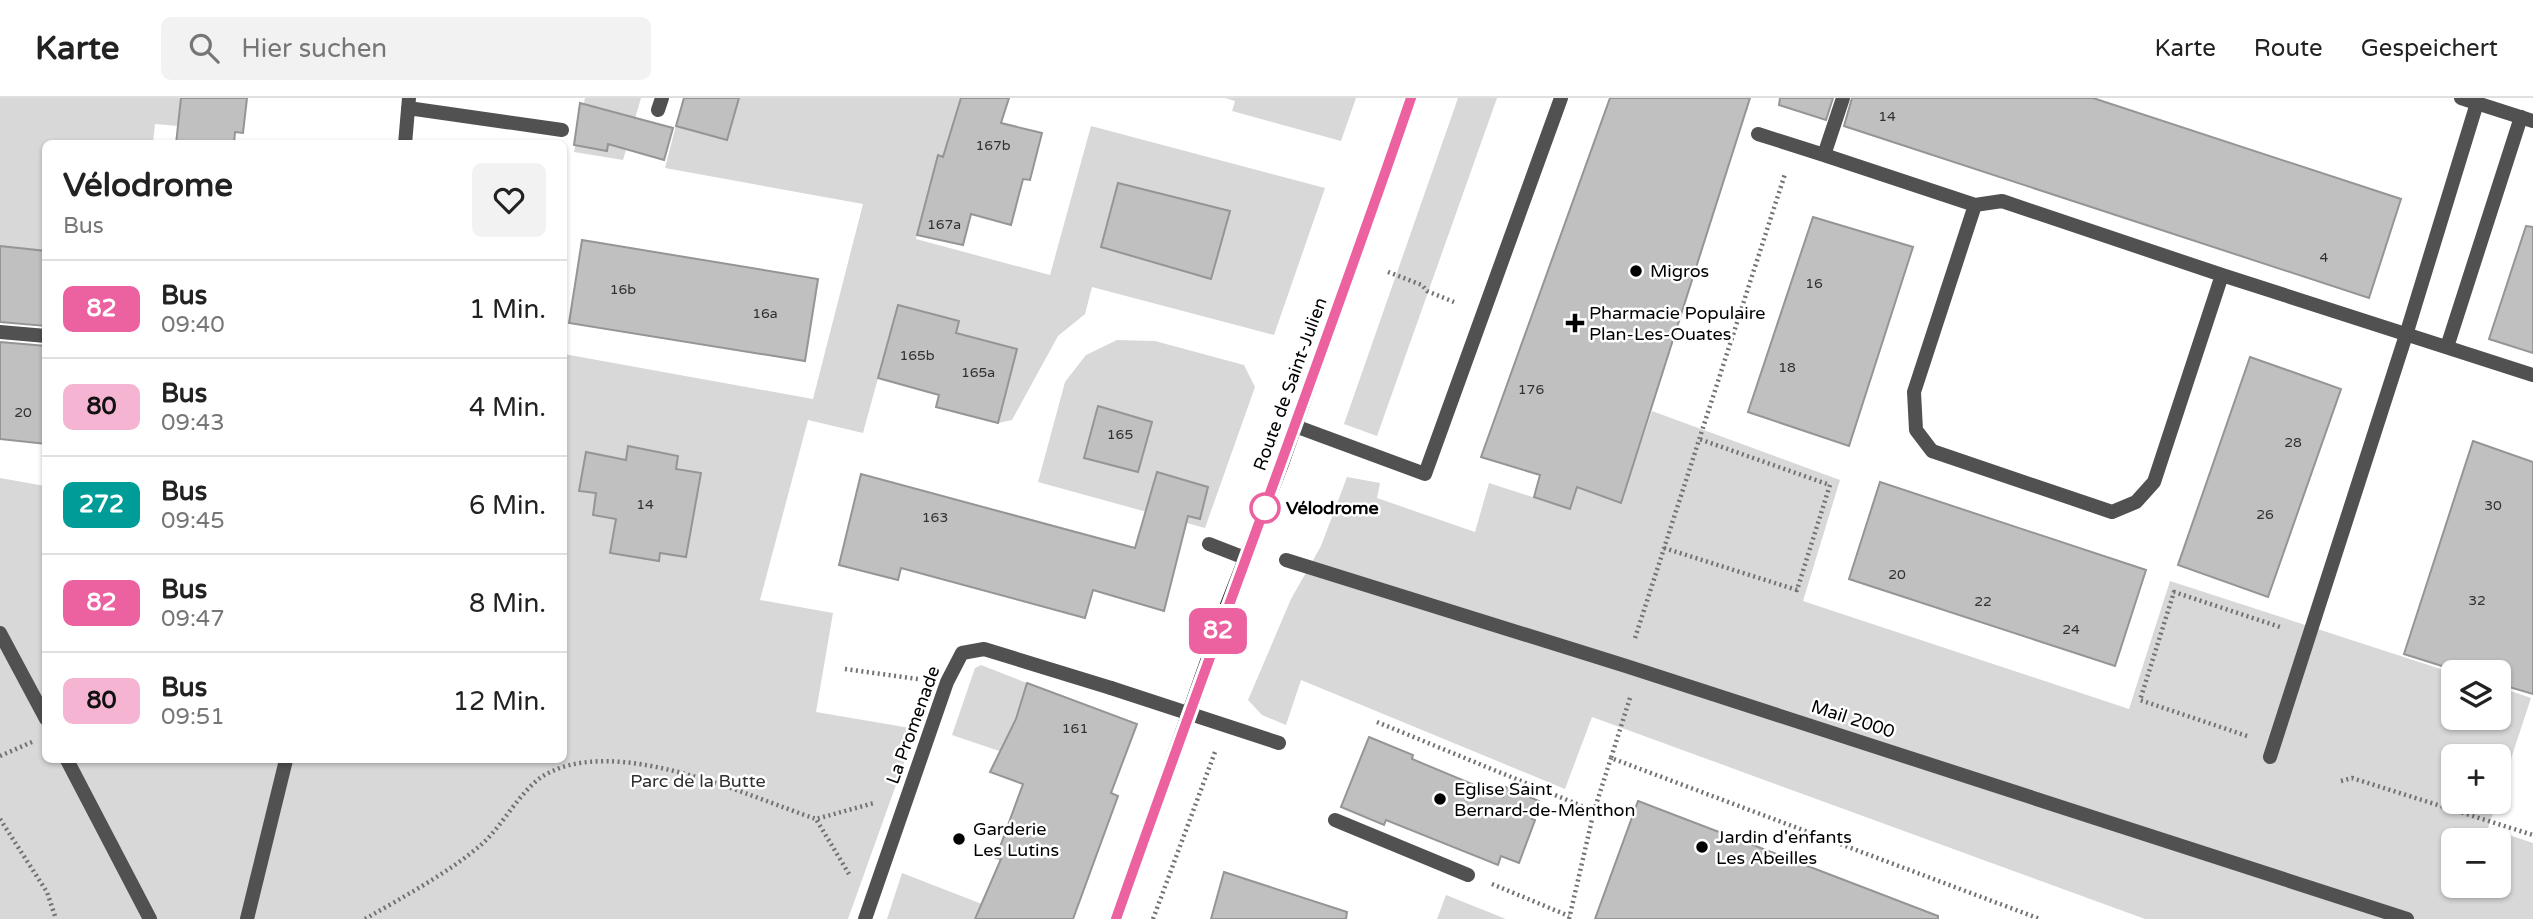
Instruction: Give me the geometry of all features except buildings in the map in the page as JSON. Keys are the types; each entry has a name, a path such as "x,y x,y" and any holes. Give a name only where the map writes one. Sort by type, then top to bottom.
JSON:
{"main road":[{"name":"Route de Saint-Julien","path":"1116,919 1411,98"}],"street":[{"path":"1295,426 1425,474 1561,98"},
{"path":"1824,155 1843,98"},
{"path":"2447,347 2527,119 2461,98"},
{"path":"405,140 409,103 562,130"},
{"path":"2272,751 2406,335 2477,103"},
{"path":"1758,134 1975,205 2002,201 2533,375"},
{"path":"1975,205 1914,392 1916,430 1932,451 2112,512 2136,502 2154,482 2222,275"},
{"path":"0,332 42,336"},
{"path":"1209,544 1245,558"},
{"name":"Mail 2000","path":"1286,561 1632,668 2407,919"},
{"path":"0,633 42,712"},
{"name":"La Promenade","path":"867,912 947,682 962,653 984,649 1189,714"},
{"path":"1189,714 1279,743"},
{"path":"69,763 150,919"},
{"path":"247,919 285,763"},
{"path":"1335,820 1468,875"}],"path":[{"path":"1468,875 1569,918 1594,811 1611,758 1664,548 1795,146"},
{"path":"1388,272 1422,285 1427,291 1454,302"},
{"path":"1664,548 1797,590 1830,485 1699,439"},
{"path":"2272,751 2140,700 2166,616 2174,592 2309,636"},
{"path":"845,669 947,682"},
{"path":"1377,722 1594,811"},
{"path":"1153,919 1225,726"},
{"path":"0,757 34,741"},
{"path":"1611,758 2040,919"},
{"path":"365,919 483,844 540,779 571,765 601,761 668,768 816,819 908,793"},
{"path":"2341,781 2352,778 2533,835"},
{"path":"0,819 47,891 56,919"},
{"path":"816,819 867,912"}],"green space":[{"path":"0,98 181,98 178,126 155,124 153,140 42,140 42,251 0,246"},
{"path":"585,98 641,98 623,160 574,152"},
{"name":"Parc de la Butte","path":"683,98 961,98 944,157 938,156 916,239 1050,275 1091,126 1325,188 1274,335 1092,287 1085,314 1058,336 1012,420 998,423 1016,349 956,333 959,321 898,305 863,433 808,420 760,600 833,613 816,712 916,729 848,919 0,919 0,478 42,485 42,763 567,763 567,355 813,399 863,204 665,168"},
{"path":"1225,98 1356,98 1341,141 1232,111 1235,101"},
{"path":"1458,98 1497,98 1377,436 1344,424"},
{"path":"1117,340 1155,341 1244,365 1255,387 1205,528 1038,482 1065,382 1086,355"},
{"path":"1652,411 1840,480 1803,601 2129,709 2170,581 2441,669 2441,730 2511,730 2511,691 2531,698 2511,759 2511,744 2441,744 2441,814 2493,814 2488,828 2441,828 2441,898 2511,898 2511,836 2533,843 2533,919 2145,919 1592,717 1565,789 1301,680 1286,725 1262,715 1248,700 1291,599 1321,546 1347,477 1380,483 1377,498 1475,532 1489,483 1570,509 1577,487 1621,502"},
{"path":"981,665 1027,683 1016,720 1002,752 952,735 975,668"},
{"path":"902,873 982,904 979,919 887,919"},
{"path":"1446,895 1506,919 1437,919"}],"bus line":[{"name":"82","path":"1116,919 1225,610 1282,464 1411,98"}],"place":[{"name":"Migros","path":"1636,271"},
{"name":"Pharmacie Populaire Plan-Les-Ouates","path":"1575,323"},
{"name":"Vélodrome","path":"1265,508"},
{"name":"Eglise Saint Bernard-de-Menthon","path":"1440,799"},
{"name":"Garderie Les Lutins","path":"959,839"},
{"name":"Jardin d'enfants Les Abeilles","path":"1702,847"}]}
